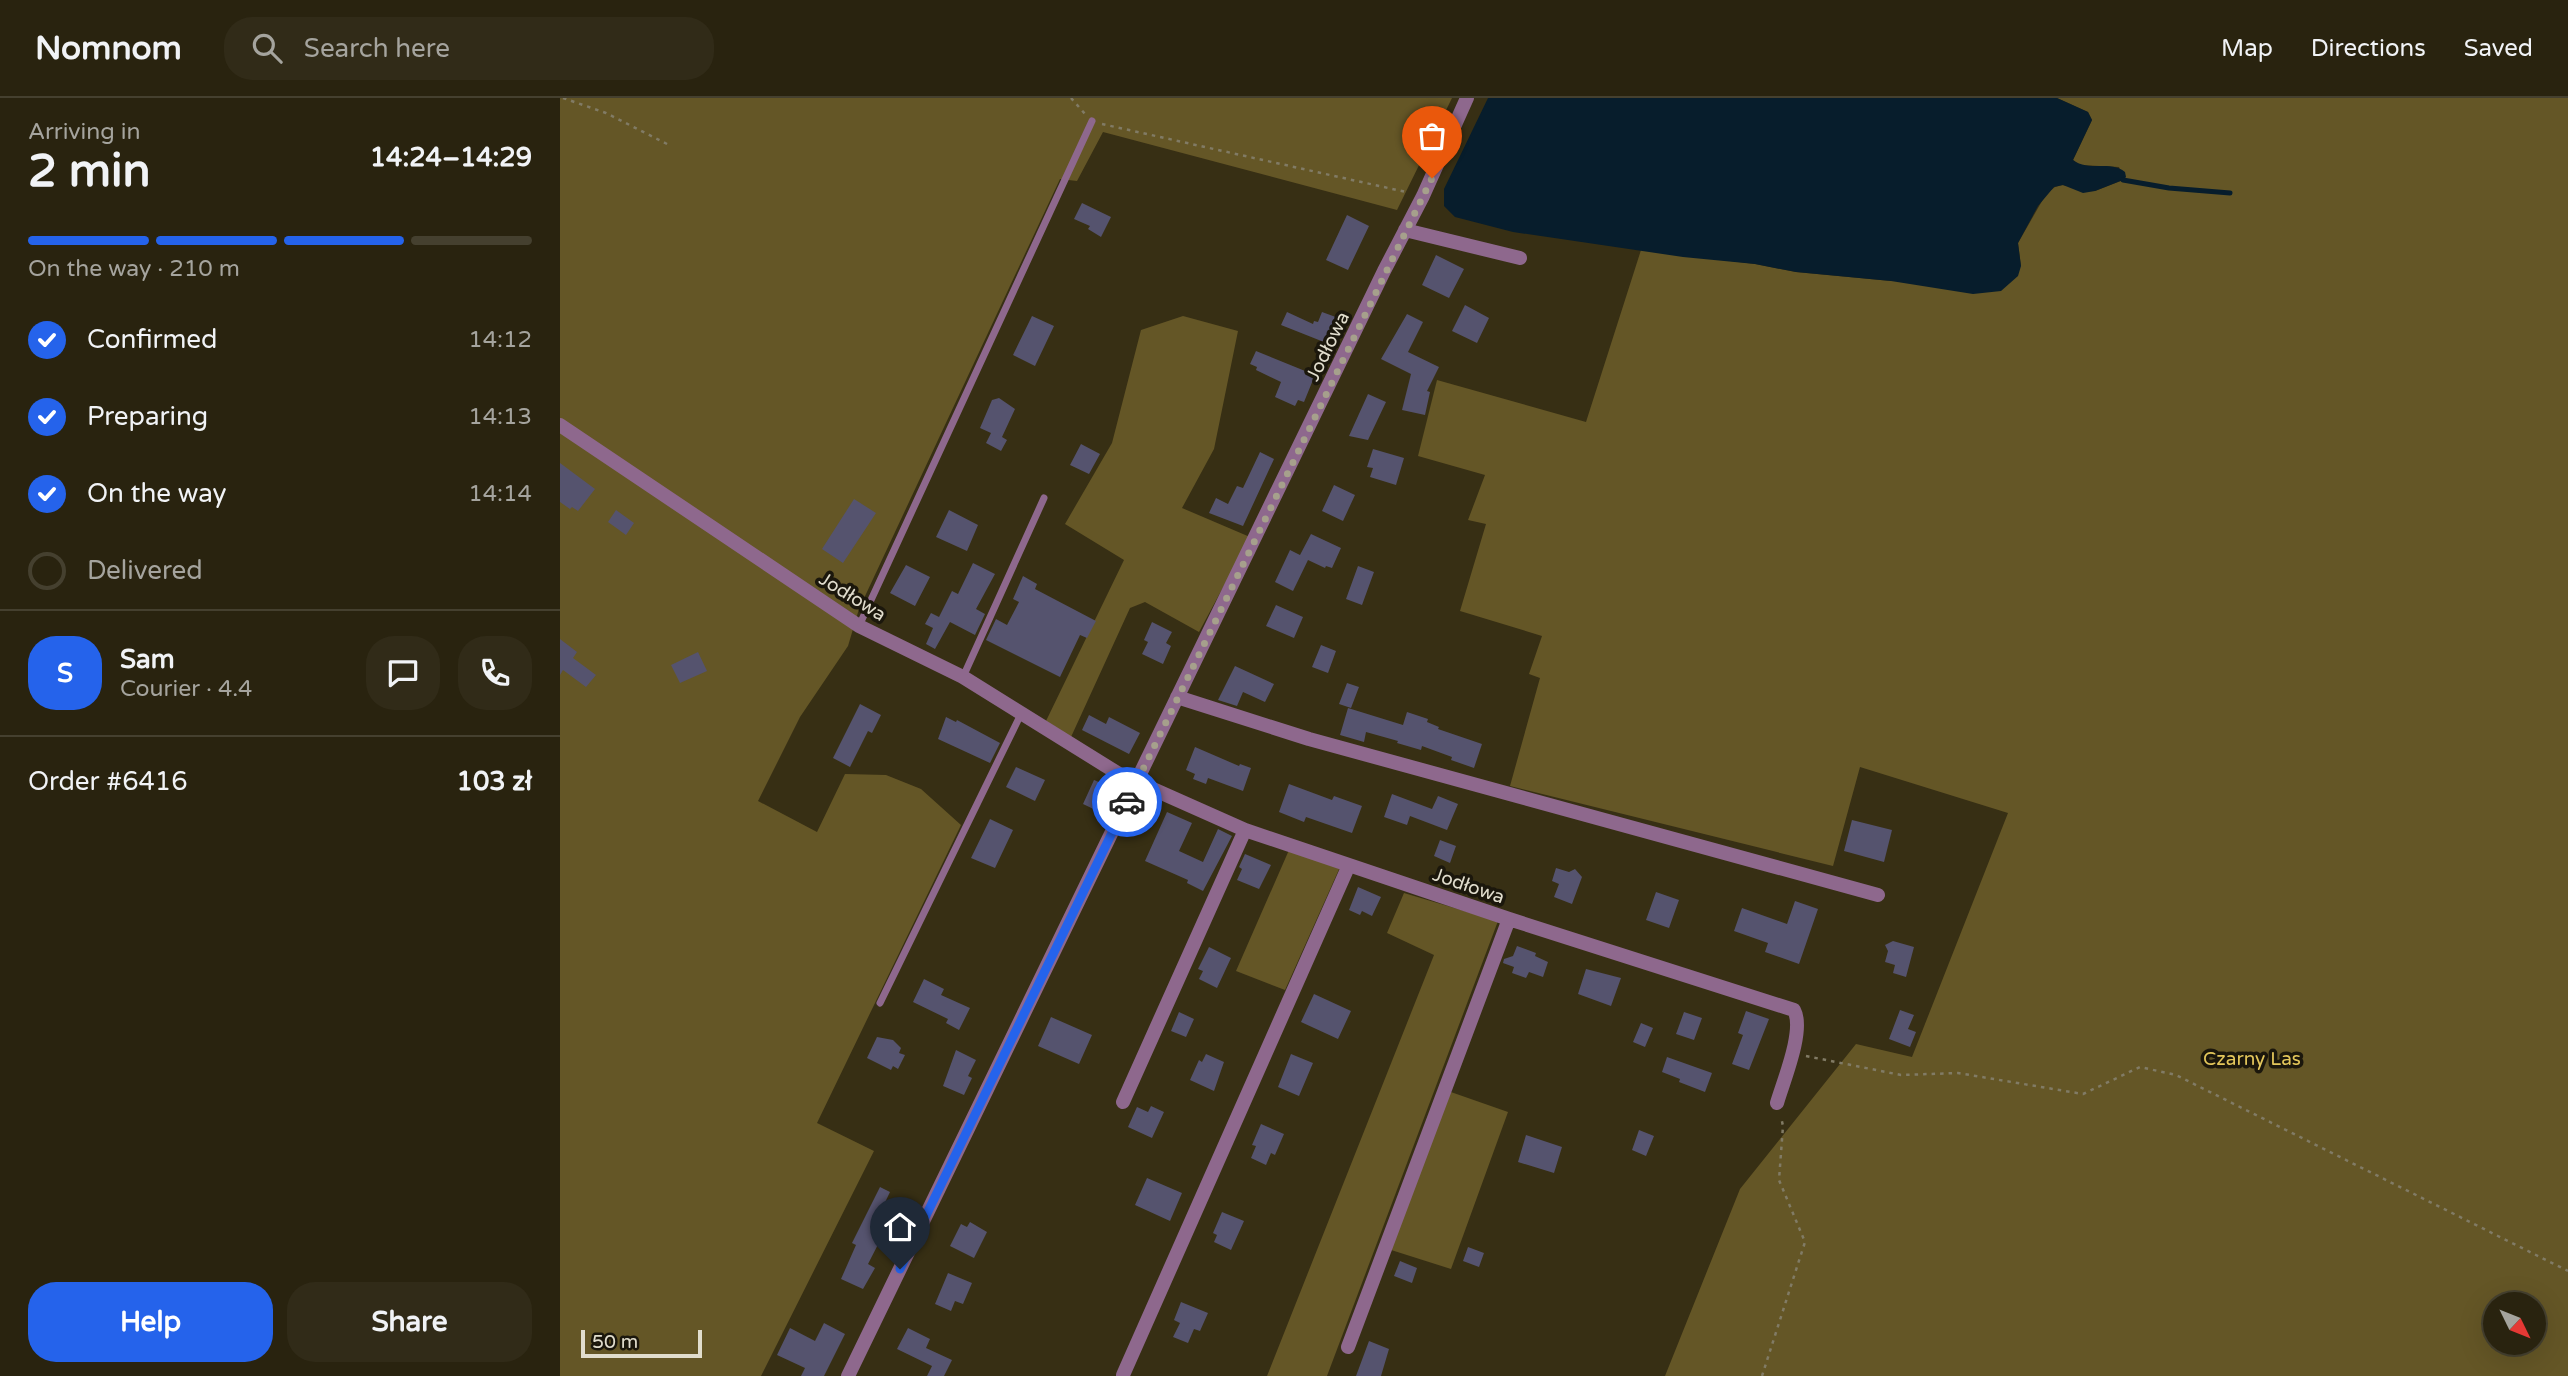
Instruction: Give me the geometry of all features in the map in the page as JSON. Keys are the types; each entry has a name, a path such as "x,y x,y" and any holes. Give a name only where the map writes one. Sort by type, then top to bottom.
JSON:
{"street":[{"name":"Jodłowa","path":"848,1376 1432,178 1467,98"},
{"path":"1405,230 1520,258"},
{"name":"Jodłowa","path":"560,425 859,626 963,677 1119,774 1245,830 1509,919 1794,1010 1798,1018 1792,1053"},
{"path":"1177,697 1309,739 1878,895"},
{"path":"1123,1102 1245,830"},
{"path":"1123,1375 1349,865"},
{"path":"1348,1347 1509,919"},
{"path":"1777,1104 1792,1053"}],"lane":[{"path":"859,626 1092,121"},
{"path":"963,677 1044,498"},
{"path":"880,1003 1022,713"}],"path":[{"path":"564,98 606,113 669,145"},
{"path":"1071,98 1092,121 1423,196"},
{"path":"1792,1053 1901,1075 1958,1073 2083,1094 2140,1067 2176,1075 2568,1271"},
{"path":"1762,1376 1805,1242 1779,1180 1783,1126 1777,1104"}],"green space":[{"path":"560,98 1452,98 1397,210 1103,132 1077,181 1060,179 859,609 848,646 800,717 758,801 817,832 845,774 886,775 921,789 961,825 817,1123 874,1151 761,1376 560,1376"},
{"name":"Czarny Las","path":"2057,98 2568,98 2568,1376 1665,1376 1740,1189 1856,1044 1912,1057 2008,813 1860,767 1833,866 1510,786 1540,678 1529,674 1542,636 1460,611 1486,524 1468,520 1485,475 1418,456 1437,380 1586,422 1641,250 1755,264 1796,272 1891,281 2021,266 2018,243 2046,194 2062,185 2095,191 2123,180 2119,167 2080,165 2073,160 2092,120 2088,112"},
{"path":"1183,316 1238,331 1214,449 1182,508 1250,537 1199,632 1145,602 1130,608 1071,737 1046,721 1124,560 1065,524 1112,443 1141,330"},
{"path":"1289,850 1340,867 1285,990 1236,971"},
{"path":"1404,893 1498,921 1327,1376 1267,1376 1434,955 1387,933"},
{"path":"1448,1091 1508,1112 1451,1269 1388,1249"}],"water":[{"path":"1488,98 2057,98 2088,112 2092,120 2073,160 2085,165 2113,167 2125,172 2126,177 2095,191 2083,193 2063,185 2054,187 2038,206 2018,243 2021,266 2018,276 2001,291 1973,294 1513,232 1455,217 1444,206 1444,189"}],"building":[{"path":"1082,203 1111,217 1101,237 1088,229 1090,226 1074,219"},
{"path":"1347,215 1369,226 1348,270 1326,260"},
{"path":"1436,255 1464,269 1449,298 1422,285"},
{"path":"1465,305 1489,318 1477,343 1452,331"},
{"path":"1287,312 1313,324 1314,321 1318,322 1322,312 1344,320 1334,346 1281,325"},
{"path":"1407,314 1423,322 1408,352 1439,367 1427,391 1430,392 1425,415 1402,410 1411,374 1381,359"},
{"path":"1032,316 1054,326 1035,366 1013,355"},
{"path":"1256,351 1315,375 1304,402 1298,400 1295,406 1275,397 1281,382 1256,370 1257,367 1250,364"},
{"path":"1368,394 1386,402 1368,440 1349,436"},
{"path":"999,398 1015,409 1002,437 1007,440 1001,451 986,443 991,433 980,428 992,400"},
{"path":"1081,444 1100,454 1089,474 1070,465"},
{"path":"1373,449 1404,458 1396,485 1370,477 1373,468 1367,467"},
{"path":"1260,452 1274,459 1243,526 1209,513 1216,498 1228,504 1237,486 1243,488"},
{"path":"560,463 595,489 578,511 560,502"},
{"path":"1334,485 1355,495 1343,521 1322,511"},
{"path":"854,499 876,513 843,563 822,549"},
{"path":"616,510 634,523 626,535 608,522"},
{"path":"949,510 978,525 967,551 936,537"},
{"path":"1311,534 1341,548 1332,568 1325,568 1308,560 1293,591 1275,582 1290,550 1300,555"},
{"path":"973,563 995,574 976,609 985,614 975,635 950,622 935,649 926,644 933,628 925,624 931,613 939,617 952,591 958,594"},
{"path":"906,565 930,577 915,606 890,593"},
{"path":"1358,566 1374,572 1362,605 1346,599"},
{"path":"1023,576 1037,584 1035,589 1096,621 1087,638 1080,635 1060,677 986,640 996,619 1007,625 1019,602 1013,599"},
{"path":"1276,605 1303,617 1294,638 1266,626"},
{"path":"1152,622 1172,632 1166,643 1171,646 1163,664 1142,654 1148,642 1144,640"},
{"path":"560,639 577,652 573,658 596,675 586,687 563,670 560,675"},
{"path":"1321,645 1336,651 1328,673 1312,667"},
{"path":"698,652 707,671 680,683 671,665"},
{"path":"1235,666 1274,684 1265,702 1243,692 1237,706 1218,700"},
{"path":"1347,683 1359,687 1351,708 1339,704"},
{"path":"860,704 881,715 872,733 868,731 850,767 833,758"},
{"path":"1348,708 1403,725 1407,712 1428,719 1427,722 1439,727 1438,729 1482,744 1474,768 1422,746 1421,750 1366,732 1364,742 1340,735"},
{"path":"1089,715 1106,724 1109,717 1140,733 1129,754 1082,730"},
{"path":"946,717 1000,743 990,763 938,739"},
{"path":"1195,747 1239,766 1240,764 1251,768 1243,791 1208,778 1206,784 1193,779 1195,774 1186,770"},
{"path":"1016,767 1045,780 1035,801 1006,787"},
{"path":"1094,780 1115,789 1104,814 1083,804"},
{"path":"1289,784 1332,800 1334,796 1362,806 1352,833 1306,817 1304,822 1279,812"},
{"path":"1392,794 1432,809 1438,796 1458,804 1447,830 1410,816 1407,825 1384,817"},
{"path":"1167,812 1192,823 1179,851 1203,862 1218,829 1232,836 1203,891 1187,883 1188,880 1145,861"},
{"path":"990,819 1013,830 995,868 971,858"},
{"path":"1852,820 1892,830 1884,862 1844,851"},
{"path":"1440,840 1456,846 1450,863 1434,856"},
{"path":"1245,854 1271,865 1259,889 1237,880"},
{"path":"1556,868 1569,872 1575,869 1582,877 1572,904 1554,897 1559,884 1552,881"},
{"path":"1358,887 1381,897 1372,916 1362,911 1360,915 1349,910"},
{"path":"1656,892 1679,900 1669,928 1646,920"},
{"path":"1795,901 1818,909 1799,964 1765,952 1768,943 1734,931 1742,908 1787,924"},
{"path":"1893,941 1914,947 1906,977 1893,973 1895,965 1885,962 1888,951 1885,945"},
{"path":"1517,946 1536,953 1535,956 1548,962 1543,977 1529,972 1526,978 1512,973 1514,967 1503,963 1504,959 1513,956"},
{"path":"1209,947 1231,958 1217,988 1199,979 1203,971 1198,969"},
{"path":"1586,969 1621,978 1611,1006 1578,994"},
{"path":"924,979 944,989 941,995 970,1008 959,1030 946,1023 948,1019 913,1002"},
{"path":"1314,994 1351,1011 1338,1039 1301,1022"},
{"path":"1900,1010 1914,1015 1908,1029 1916,1032 1910,1047 1889,1039"},
{"path":"1746,1011 1769,1019 1749,1070 1732,1064 1743,1035 1738,1033"},
{"path":"1179,1012 1194,1019 1186,1037 1171,1031"},
{"path":"1684,1012 1702,1018 1694,1040 1676,1034"},
{"path":"1051,1017 1092,1035 1079,1064 1038,1046"},
{"path":"1641,1023 1653,1028 1645,1047 1633,1042"},
{"path":"877,1037 893,1040 901,1048 899,1053 905,1055 898,1069 893,1066 891,1070 867,1058"},
{"path":"956,1050 976,1060 968,1076 972,1078 964,1095 943,1086"},
{"path":"1206,1054 1224,1062 1214,1091 1190,1080 1199,1060 1202,1062"},
{"path":"1291,1054 1313,1063 1299,1096 1278,1087"},
{"path":"1667,1057 1712,1073 1705,1092 1662,1072"},
{"path":"1151,1106 1164,1112 1152,1138 1128,1127 1137,1107 1148,1112"},
{"path":"1261,1124 1284,1134 1275,1155 1271,1153 1266,1165 1251,1158 1256,1146 1252,1145"},
{"path":"1639,1130 1654,1136 1646,1156 1632,1150"},
{"path":"1526,1135 1562,1147 1554,1173 1518,1162"},
{"path":"1147,1178 1182,1193 1170,1221 1135,1205"},
{"path":"880,1187 890,1192 877,1219 888,1225 868,1264 875,1268 863,1289 841,1279 856,1245 852,1243"},
{"path":"1222,1212 1244,1221 1231,1250 1214,1242 1217,1235 1213,1233"},
{"path":"970,1222 987,1232 974,1258 950,1246 961,1224 967,1227"},
{"path":"1468,1247 1484,1253 1479,1267 1463,1261"},
{"path":"1400,1261 1417,1268 1412,1283 1394,1276"},
{"path":"948,1273 972,1283 963,1304 955,1301 951,1311 935,1304"},
{"path":"1181,1302 1208,1313 1200,1331 1194,1329 1188,1343 1173,1337 1180,1323 1174,1320"},
{"path":"824,1323 845,1334 824,1376 801,1376 805,1368 777,1355 790,1328 815,1341"},
{"path":"908,1328 930,1339 926,1348 952,1360 944,1376 927,1376 932,1366 897,1349"},
{"path":"1369,1341 1389,1349 1381,1376 1356,1376"}],"waterway":[{"path":"2123,180 2169,188 2230,193"}],"way so far":[{"path":"1127,802 1384,271 1432,178"}],"route":[{"path":"900,1269 1127,802"}]}
